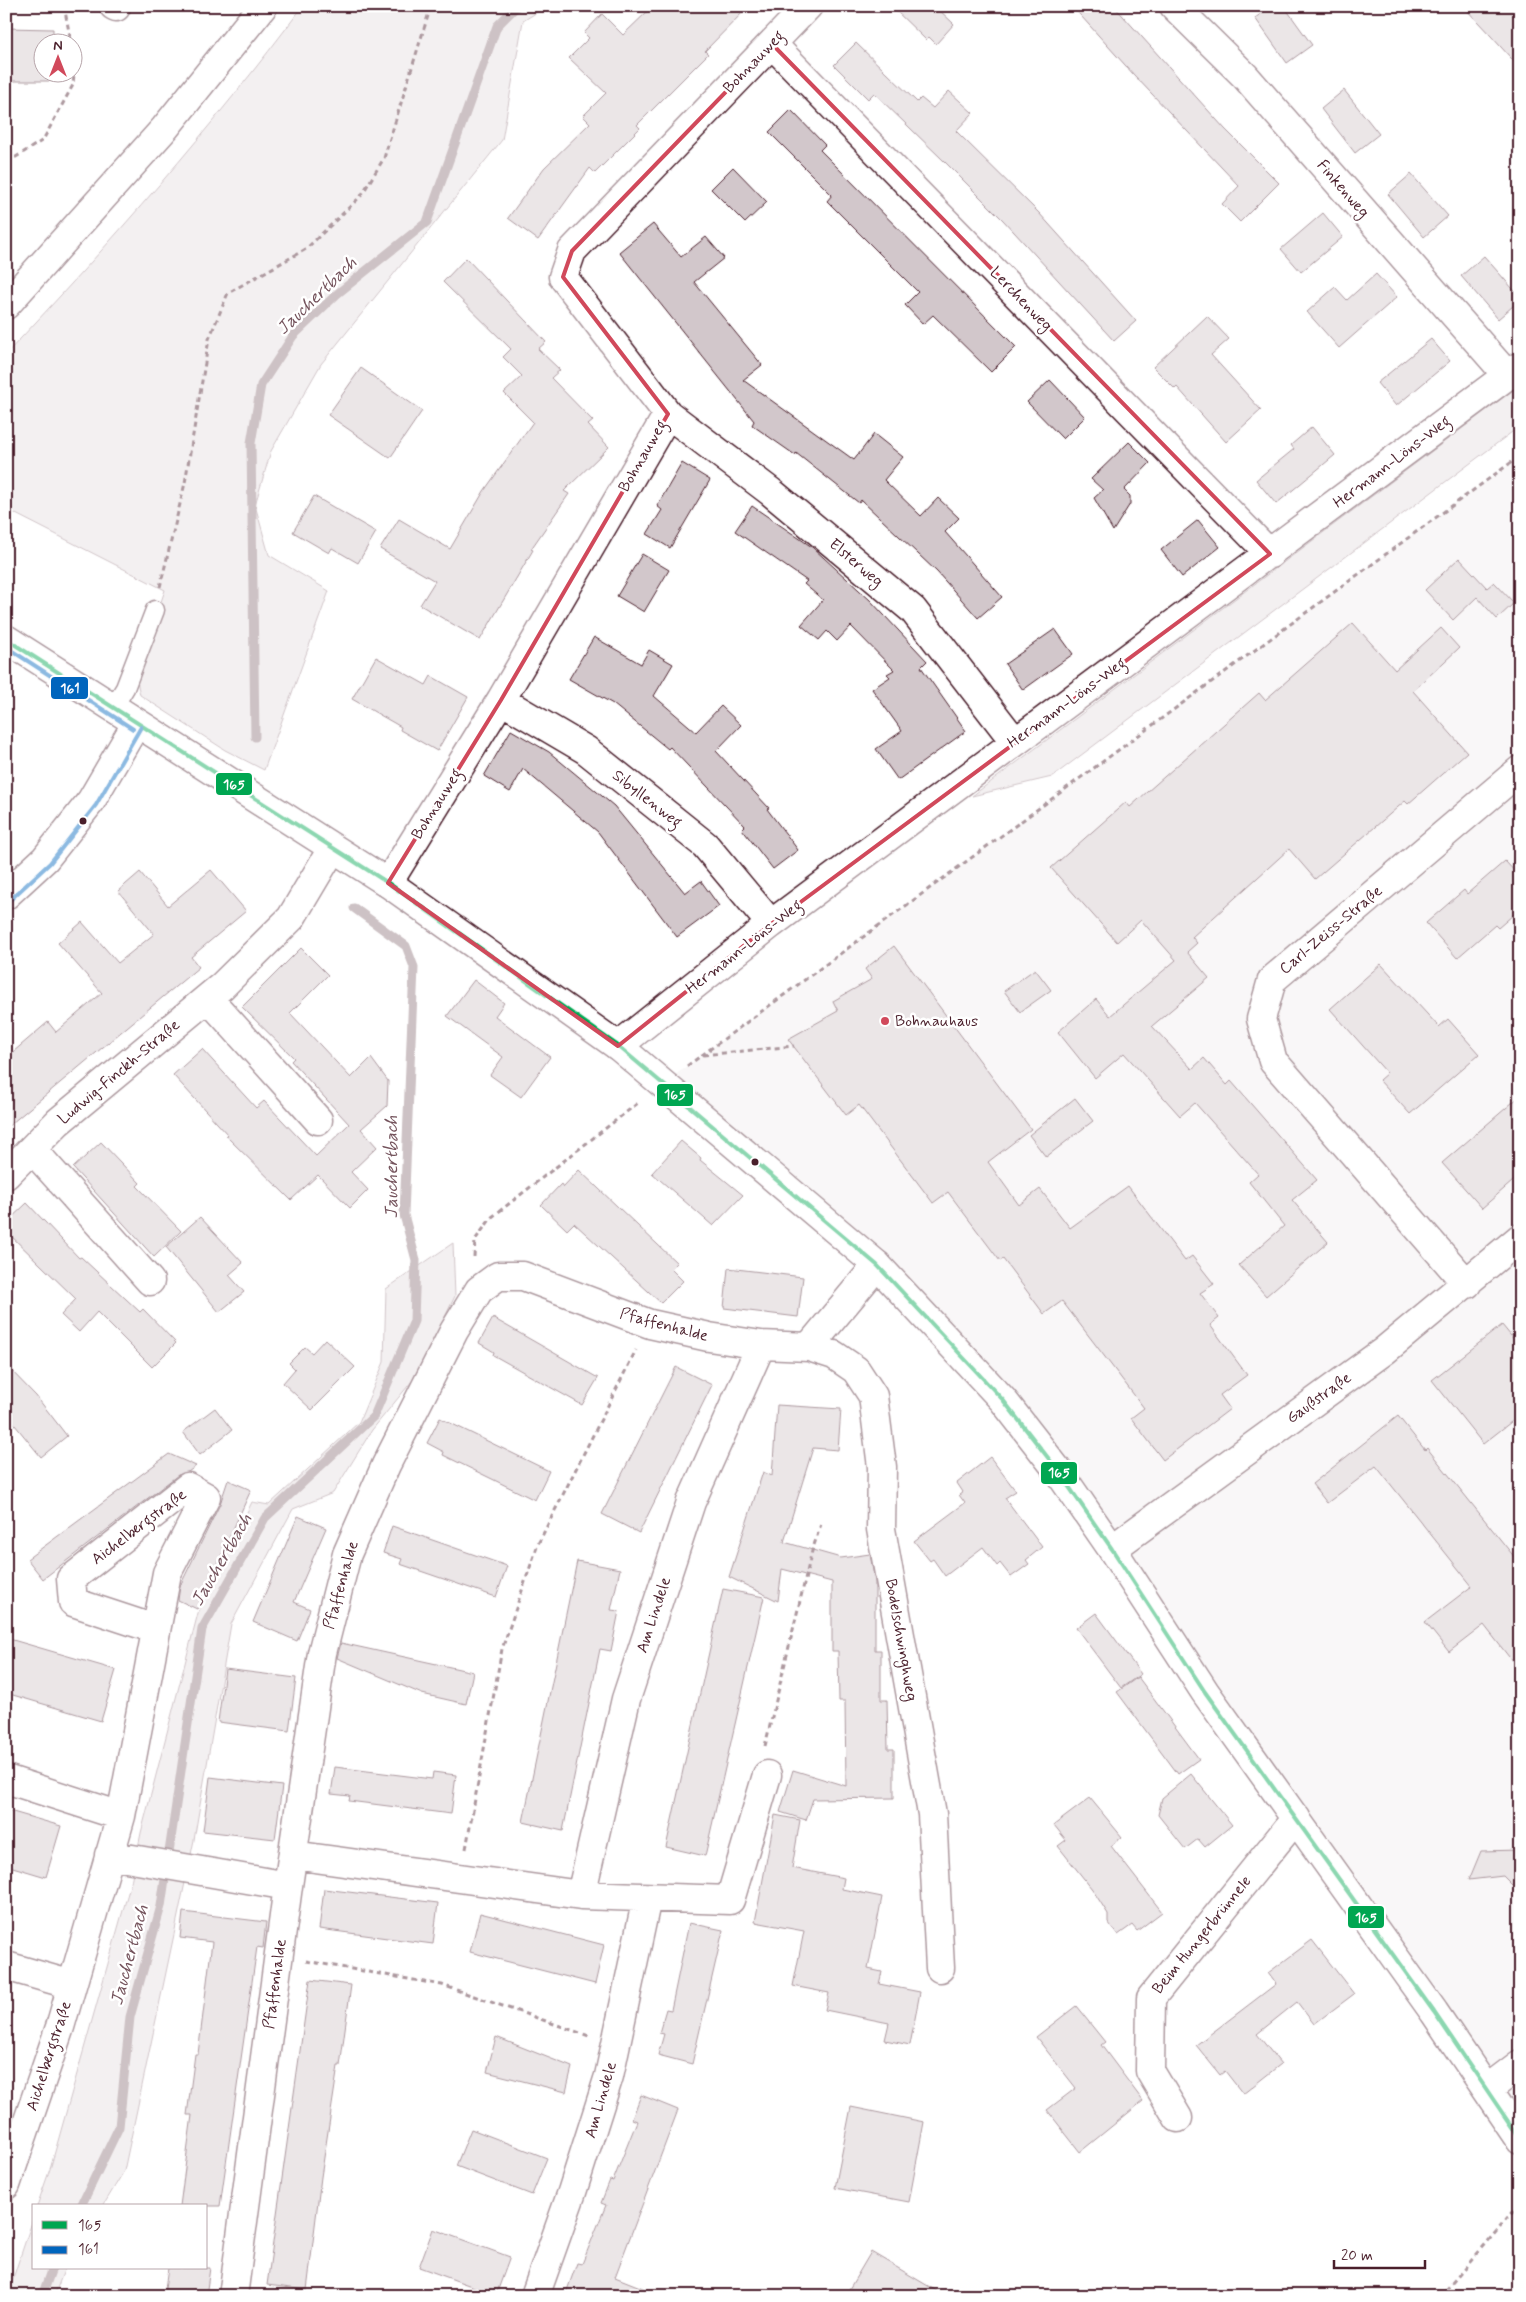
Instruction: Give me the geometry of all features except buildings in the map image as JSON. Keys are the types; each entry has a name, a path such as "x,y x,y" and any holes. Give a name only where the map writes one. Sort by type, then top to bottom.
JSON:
{"street":[{"path":"6,304 165,128 263,6"},
{"name":"Bohnauweg","path":"388,883 502,700 668,414 563,277 572,251 808,6"},
{"name":"Finkenweg","path":"1174,6 1244,76 1514,371"},
{"name":"Lerchenweg","path":"772,44 1270,554"},
{"name":"Hermann-Löns-Weg","path":"618,1046 771,924 1514,371"},
{"name":"Elsterweg","path":"668,414 772,492 913,610 1015,742"},
{"path":"6,639 112,709 388,883 618,1046 877,1265 1004,1400 1056,1468 1112,1549 1205,1692 1487,2089 1520,2139"},
{"name":"Sibyllenweg","path":"502,700 586,750 705,845 771,924"},
{"path":"6,895 45,858 91,801 136,724"},
{"name":"Carl-Zeiss-Straße","path":"1467,1284 1273,1062 1261,1019 1272,980 1520,770"},
{"name":"Ludwig-Finckh-Straße","path":"6,1175 58,1122 208,998 291,918 332,849"},
{"path":"208,998 318,1120"},
{"path":"32,1149 150,1281"},
{"name":"Gaußstraße","path":"1112,1549 1384,1351 1467,1284 1520,1238"},
{"path":"810,1347 877,1265"},
{"name":"Pfaffenhalde","path":"233,2296 278,1956 322,1654 347,1554 386,1465 454,1331 479,1290 498,1276 523,1276 650,1324 709,1337 761,1345 810,1347"},
{"name":"Am Lindele","path":"581,1896 626,1699 691,1502 761,1345"},
{"name":"Bodelschwinghweg","path":"810,1347 834,1355 856,1370 873,1396 882,1467 881,1529 932,1814 940,1968"},
{"name":"Aichelbergstraße","path":"6,2186 11,2154 118,1857 121,1816 167,1573 206,1497 188,1487 71,1579 74,1602 156,1629"},
{"path":"293,1855 581,1896 730,1900 767,1775"},
{"path":"6,1779 121,1816"},
{"name":"Beim Hungerbrünnele","path":"1178,2118 1150,2071 1151,1998 1296,1818"},
{"path":"118,1857 288,1886"},
{"name":"Am Lindele","path":"535,2296 572,2192 609,2076 647,1898"},
{"name":"Aichelbergstraße","path":"6,1966 72,1985"},
{"path":"1487,2089 1520,2064"}],"lane":[{"path":"112,709 125,688 155,610"}],"path":[{"path":"64,6 69,32"},
{"path":"155,610 185,483 209,339 228,293 306,249 361,196 384,158 431,6"},
{"path":"6,157 16,157 42,140 73,82"},
{"path":"479,1290 474,1258 475,1240 492,1217 664,1083 1520,456"},
{"path":"702,1055 794,1046"},
{"path":"460,1879 502,1649 538,1544 624,1371 650,1324"},
{"path":"767,1775 763,1758 812,1550 821,1524"},
{"path":"278,1956 442,1985 616,2046"},
{"path":"1441,2296 1520,2204"}],"highlighted area":[{"path":"772,44 1270,554 771,924 618,1046 388,883 501,700 668,414 563,277 572,251"}],"shaded area":[{"path":"303,6 547,6 523,21 502,140 321,364 271,451 255,505 269,555 329,591 264,770 225,750 140,695 136,676 165,590 6,509 6,354 160,184 233,96"},
{"path":"1520,385 1520,426 1052,777 972,796"},
{"path":"1520,456 1520,2139 1003,1400 664,1083"},
{"path":"453,1243 455,1296 417,1375 372,1430 333,1493 293,1509 231,1624 194,1840 124,2171 104,2204 38,2204 51,2166 131,1882 141,1833 198,1613 252,1502 269,1505 359,1422 384,1362 386,1289"},
{"path":"32,2222 32,2270 64,2270 54,2296 7,2296"}],"waterway":[{"name":"Jauchertbach","path":"255,737 251,443 261,385 293,336 337,294 427,222 497,26 517,6"},
{"name":"Jauchertbach","path":"82,2204 119,2127 130,2017 161,1906 202,1629 265,1518 374,1416 414,1321 416,1260 404,1215 414,967 406,946 354,908"},
{"name":"Jauchertbach","path":"42,2296 51,2270"}],"transit line":[{"name":"165","path":"6,639 388,883 618,1046 877,1265 1003,1400 1056,1468 1112,1549 1205,1692 1434,2012 1520,2139"},
{"name":"161","path":"6,647 133,729"},
{"name":"161","path":"10,900 50,863 96,805 141,727"}],"place":[{"name":"Bohnauhaus","path":"885,1021"}]}
